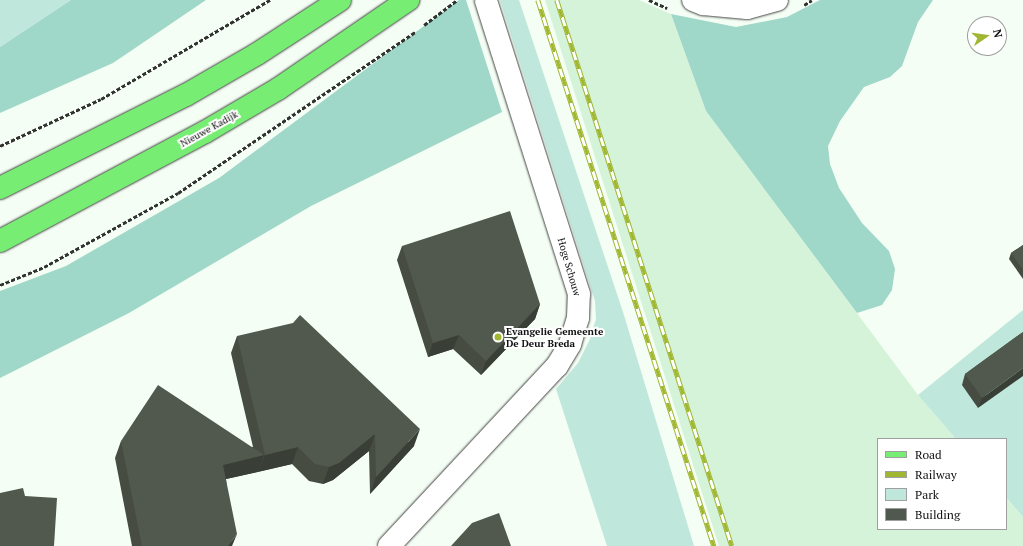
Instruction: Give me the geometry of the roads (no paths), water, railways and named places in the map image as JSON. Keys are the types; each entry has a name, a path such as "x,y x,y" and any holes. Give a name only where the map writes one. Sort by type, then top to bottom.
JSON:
{"main road":[{"path":"0,188 186,95 256,54 340,0"},
{"name":"Nieuwe Kadijk","path":"0,241 205,132 278,89 408,0"}],"street":[{"name":"Hoge Schouw","path":"389,546 557,366 570,344 578,318 579,294 486,0"},
{"path":"693,0 703,4 747,8 778,0"}],"railway":[{"path":"538,0 714,546"},
{"path":"557,0 732,546"}],"place":[{"name":"Evangelie Gemeente De Deur Breda","path":"498,337"}]}
